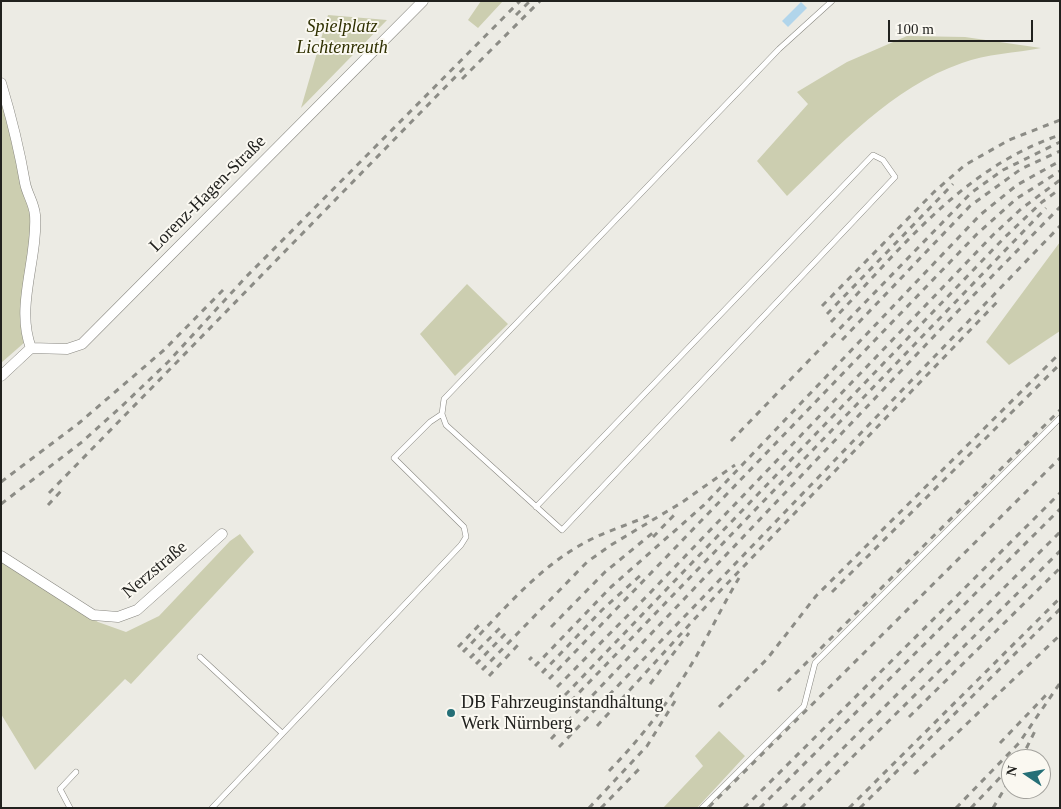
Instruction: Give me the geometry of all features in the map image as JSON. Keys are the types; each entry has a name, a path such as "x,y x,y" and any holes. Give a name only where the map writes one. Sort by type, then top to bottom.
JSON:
{"street":[{"name":"Lorenz-Hagen-Straße","path":"31,348 67,349 82,344 423,1"},
{"path":"1,83 13,120 25,183 35,214 26,314 27,334 31,348 1,376"},
{"name":"Nerzstraße","path":"1,556 93,615 118,617 137,610 222,534"}],"lane":[{"path":"536,507 873,155 883,160 896,177 562,530 536,507 446,425 442,414 444,400 779,49 832,1"},
{"path":"212,808 466,537 464,527 394,458 430,422 442,414"},
{"path":"702,808 804,706 815,662 1060,418"},
{"path":"200,658 282,733"},
{"path":"70,808 60,789 76,772"}],"green space":[{"path":"481,1 503,1 478,28 468,20"},
{"name":"Spielplatz Lichtenreuth","path":"328,15 387,20 301,108"},
{"path":"907,36 965,37 1041,48 971,60 912,87 890,102 847,138 787,196 757,161 808,104 797,92 847,62"},
{"path":"1,95 31,208 31,219 25,342 1,363"},
{"path":"1060,242 1060,331 1009,365 986,342"},
{"path":"467,284 508,324 455,376 420,334"},
{"path":"240,534 254,552 131,684 125,679 35,770 1,714 1,561 98,622 126,632 159,616 230,541"},
{"path":"719,731 745,756 697,808 663,808 703,766 695,756"}],"water":[{"path":"801,2 807,8 788,27 782,21"}],"railway":[{"path":"1,504 82,442 168,362 246,277 520,1"},
{"path":"516,15 530,1"},
{"path":"462,79 540,1"},
{"path":"49,493 465,67"},
{"path":"822,306 934,192 965,165 1009,140 1060,120"},
{"path":"831,322 908,240 963,190 993,168 1025,150 1060,135"},
{"path":"731,441 971,193 1003,170 1060,142"},
{"path":"842,340 970,206 1021,169 1060,151"},
{"path":"535,666 611,587 704,505 980,215 1017,185 1060,161"},
{"path":"549,679 977,234 1016,199 1060,171"},
{"path":"557,687 647,596 993,235 1021,209 1060,180"},
{"path":"827,314 953,184"},
{"path":"565,695 1004,238 1042,202 1060,189"},
{"path":"551,739 958,311 1060,207"},
{"path":"571,701 1046,208"},
{"path":"559,747 1060,226"},
{"path":"1,482 79,423 164,350 227,286"},
{"path":"597,726 721,590 997,302"},
{"path":"719,707 767,659 816,596 1060,353"},
{"path":"832,592 1060,364"},
{"path":"778,691 1060,410"},
{"path":"709,807 1060,458"},
{"path":"482,670 587,562 611,545 681,503 735,465"},
{"path":"48,505 62,490"},
{"path":"744,808 1060,493"},
{"path":"760,808 1060,509"},
{"path":"463,652 520,592 551,565 586,542 654,513"},
{"path":"653,537 676,513"},
{"path":"551,627 605,572 655,531"},
{"path":"783,808 1060,532"},
{"path":"801,808 1060,551"},
{"path":"909,717 1060,568"},
{"path":"542,673 602,610 643,573"},
{"path":"609,771 634,744 667,701 697,655 739,578"},
{"path":"849,808 1060,598"},
{"path":"860,808 1060,609"},
{"path":"458,647 483,621"},
{"path":"470,658 501,627"},
{"path":"476,664 506,633"},
{"path":"650,684 689,633"},
{"path":"914,774 1060,635"},
{"path":"489,676 518,645"},
{"path":"529,660 532,657"},
{"path":"956,808 1019,743 1060,683"},
{"path":"1000,743 1047,694"},
{"path":"589,808 647,746 675,701"},
{"path":"1026,749 1036,729"},
{"path":"601,808 642,766"},
{"path":"971,808 1001,776"},
{"path":"993,808 1001,795"}],"place":[{"name":"DB Fahrzeuginstandhaltung Werk Nürnberg","path":"451,713"}]}
